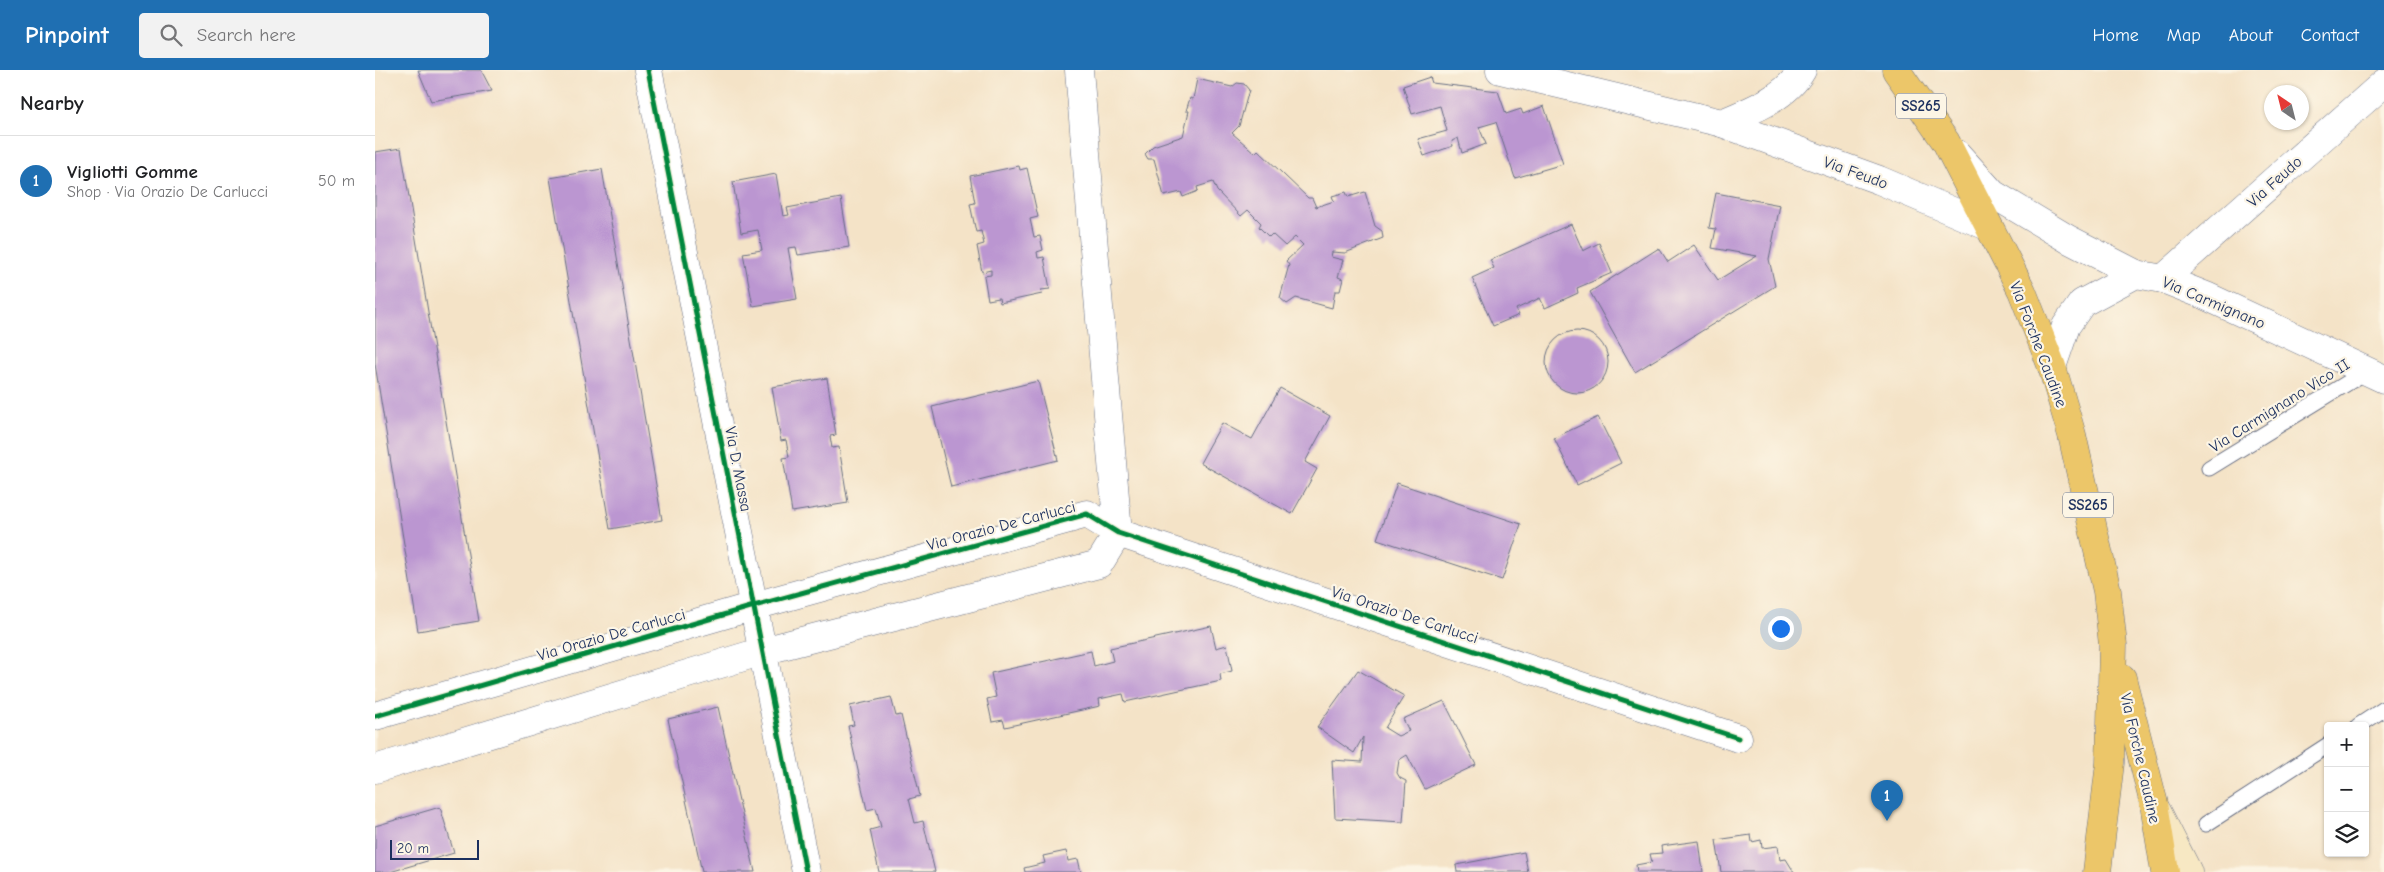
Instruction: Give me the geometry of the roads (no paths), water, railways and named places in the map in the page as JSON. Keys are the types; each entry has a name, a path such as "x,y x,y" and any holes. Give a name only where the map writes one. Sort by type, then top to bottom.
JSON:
{"main road":[{"name":"Via Forche Caudine","path":"1896,70 1946,142 1987,226 2022,291 2052,367 2072,435 2105,581 2113,645 2154,804 2165,872"},
{"name":"Via Forche Caudine","path":"2097,872 2110,763 2113,645"},
{"path":"2154,804 2188,872"}],"street":[{"name":"Via D. Massa","path":"647,70 806,872"},
{"path":"375,769 763,651 1099,564 1118,533 1079,70"},
{"name":"Via Feudo","path":"1500,70 1722,123 1879,180 1987,226"},
{"path":"1722,123 1761,106 1796,80 1802,70"},
{"name":"Via Feudo","path":"2163,279 2384,83"},
{"name":"Via Carmignano","path":"1946,142 1993,194 2068,239 2136,274 2163,279 2206,296 2375,375"},
{"path":"2052,367 2066,326 2082,303 2136,274"},
{"name":"Via Orazio De Carlucci","path":"375,716 754,606 1087,514 1118,533 1738,738"}],"lane":[{"name":"Via Carmignano Vico II","path":"2209,468 2375,375"},
{"path":"2364,722 2384,709"},
{"path":"2206,824 2324,748"}],"place":[{"name":"Vigliotti Gomme","path":"1887,821"}]}
